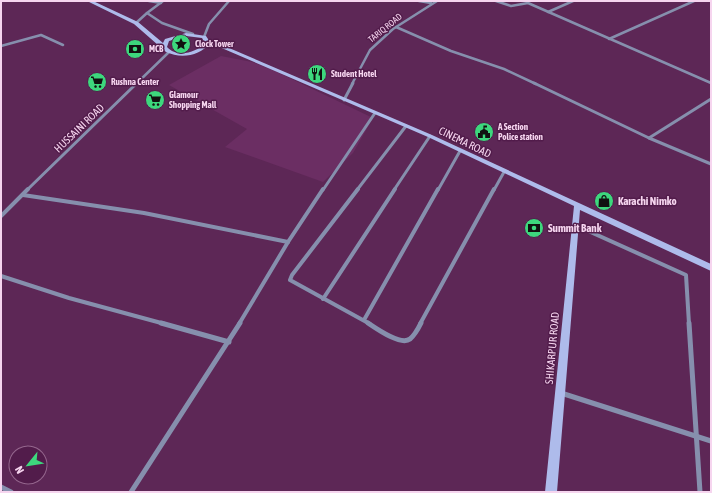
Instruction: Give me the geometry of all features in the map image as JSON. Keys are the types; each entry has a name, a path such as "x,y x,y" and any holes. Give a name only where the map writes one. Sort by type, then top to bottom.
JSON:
{"street":[{"path":"89,1 136,23 170,52 182,54 196,52 206,46 209,24 229,1"},
{"path":"148,1 162,2"},
{"path":"419,1 432,3"},
{"name":"TARIQ ROAD","path":"344,100 370,50 396,27 437,1"},
{"path":"496,1 511,6 528,4 711,84"},
{"path":"548,12 573,1"},
{"path":"609,39 694,1"},
{"path":"136,23 162,2"},
{"path":"147,14 162,23 193,34"},
{"path":"396,27 451,51 504,69 649,138 711,164"},
{"path":"164,47 167,40 172,37 193,34"},
{"name":"CINEMA ROAD","path":"193,34 206,38 344,100 430,136 577,207 711,268"},
{"path":"1,46 41,35 63,45"},
{"name":"HUSSAINI ROAD","path":"1,216 170,52"},
{"path":"649,138 711,99"},
{"path":"131,492 229,342 288,242 375,113"},
{"path":"406,126 292,275 290,280 400,341 409,340 415,334 504,172"},
{"path":"323,299 430,136"},
{"path":"364,320 460,151"},
{"path":"23,196 144,213 288,242"},
{"name":"SHIKARPUR ROAD","path":"551,492 577,207"},
{"path":"575,225 686,275 700,492"},
{"path":"1,276 69,298 229,342"},
{"path":"560,393 711,441"},
{"path":"1,487 11,492"}],"shaded area":[{"path":"221,56 252,62 277,72 373,118 353,153 323,182 225,147 247,129 169,85"}],"place":[{"name":"Clock Tower","path":"181,44"},
{"name":"MCB","path":"135,49"},
{"name":"Student Hotel","path":"317,74"},
{"name":"Rushna Center","path":"97,82"},
{"name":"Glamour Shopping Mall","path":"155,100"},
{"name":"A Section Police station","path":"484,132"},
{"name":"Karachi Nimko","path":"604,201"},
{"name":"Summit Bank","path":"534,228"}]}
